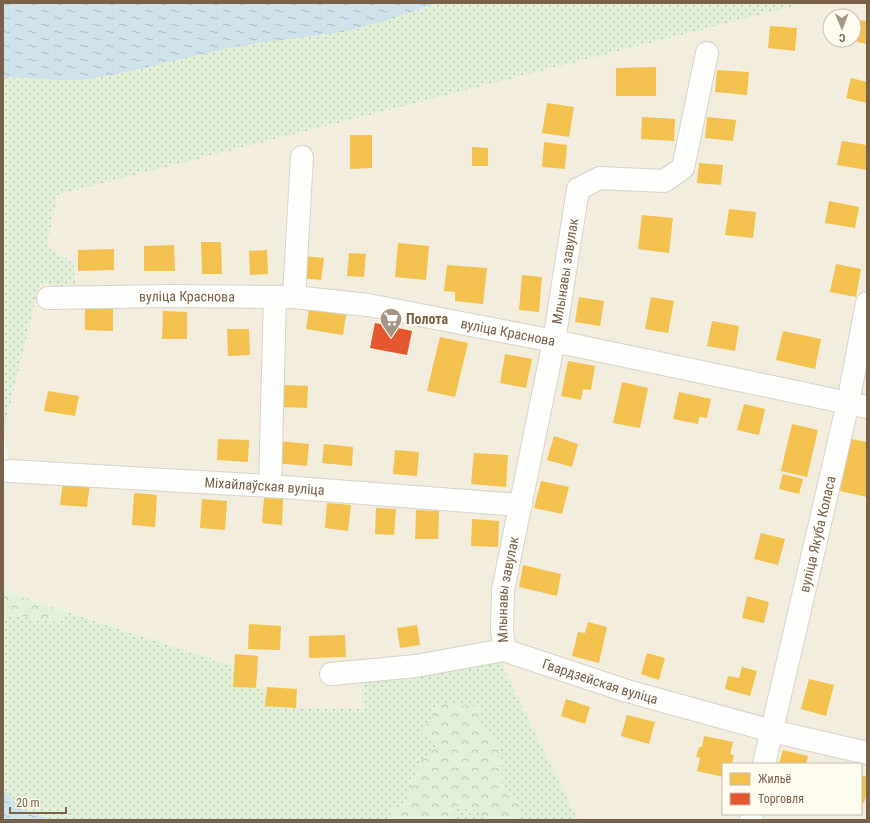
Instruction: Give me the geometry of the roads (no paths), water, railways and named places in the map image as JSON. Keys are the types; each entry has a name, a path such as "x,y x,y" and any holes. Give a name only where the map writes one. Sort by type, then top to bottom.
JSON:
{"street":[{"name":"Млынавы завулак","path":"504,650 502,628 503,590 554,341 578,190 600,178 664,181 683,168 707,53"},
{"path":"270,486 284,297 302,157"},
{"name":"вуліца Краснова","path":"48,298 170,296 284,297 368,305 554,341 857,405"},
{"name":"вуліца Якуба Коласа","path":"764,763 857,405 867,303"},
{"name":"Міхайлаўская вуліца","path":"9,471 270,486 521,506"},
{"name":"Гвардзейская вуліца","path":"332,674 416,666 504,650 627,691 772,731 867,753"}],"water":[{"path":"3,3 438,3 384,21 344,32 225,49 118,74 82,80 56,80 3,77"},
{"path":"3,789 22,810 53,820 3,820"}],"place":[{"name":"Полота","path":"391,338"}]}
